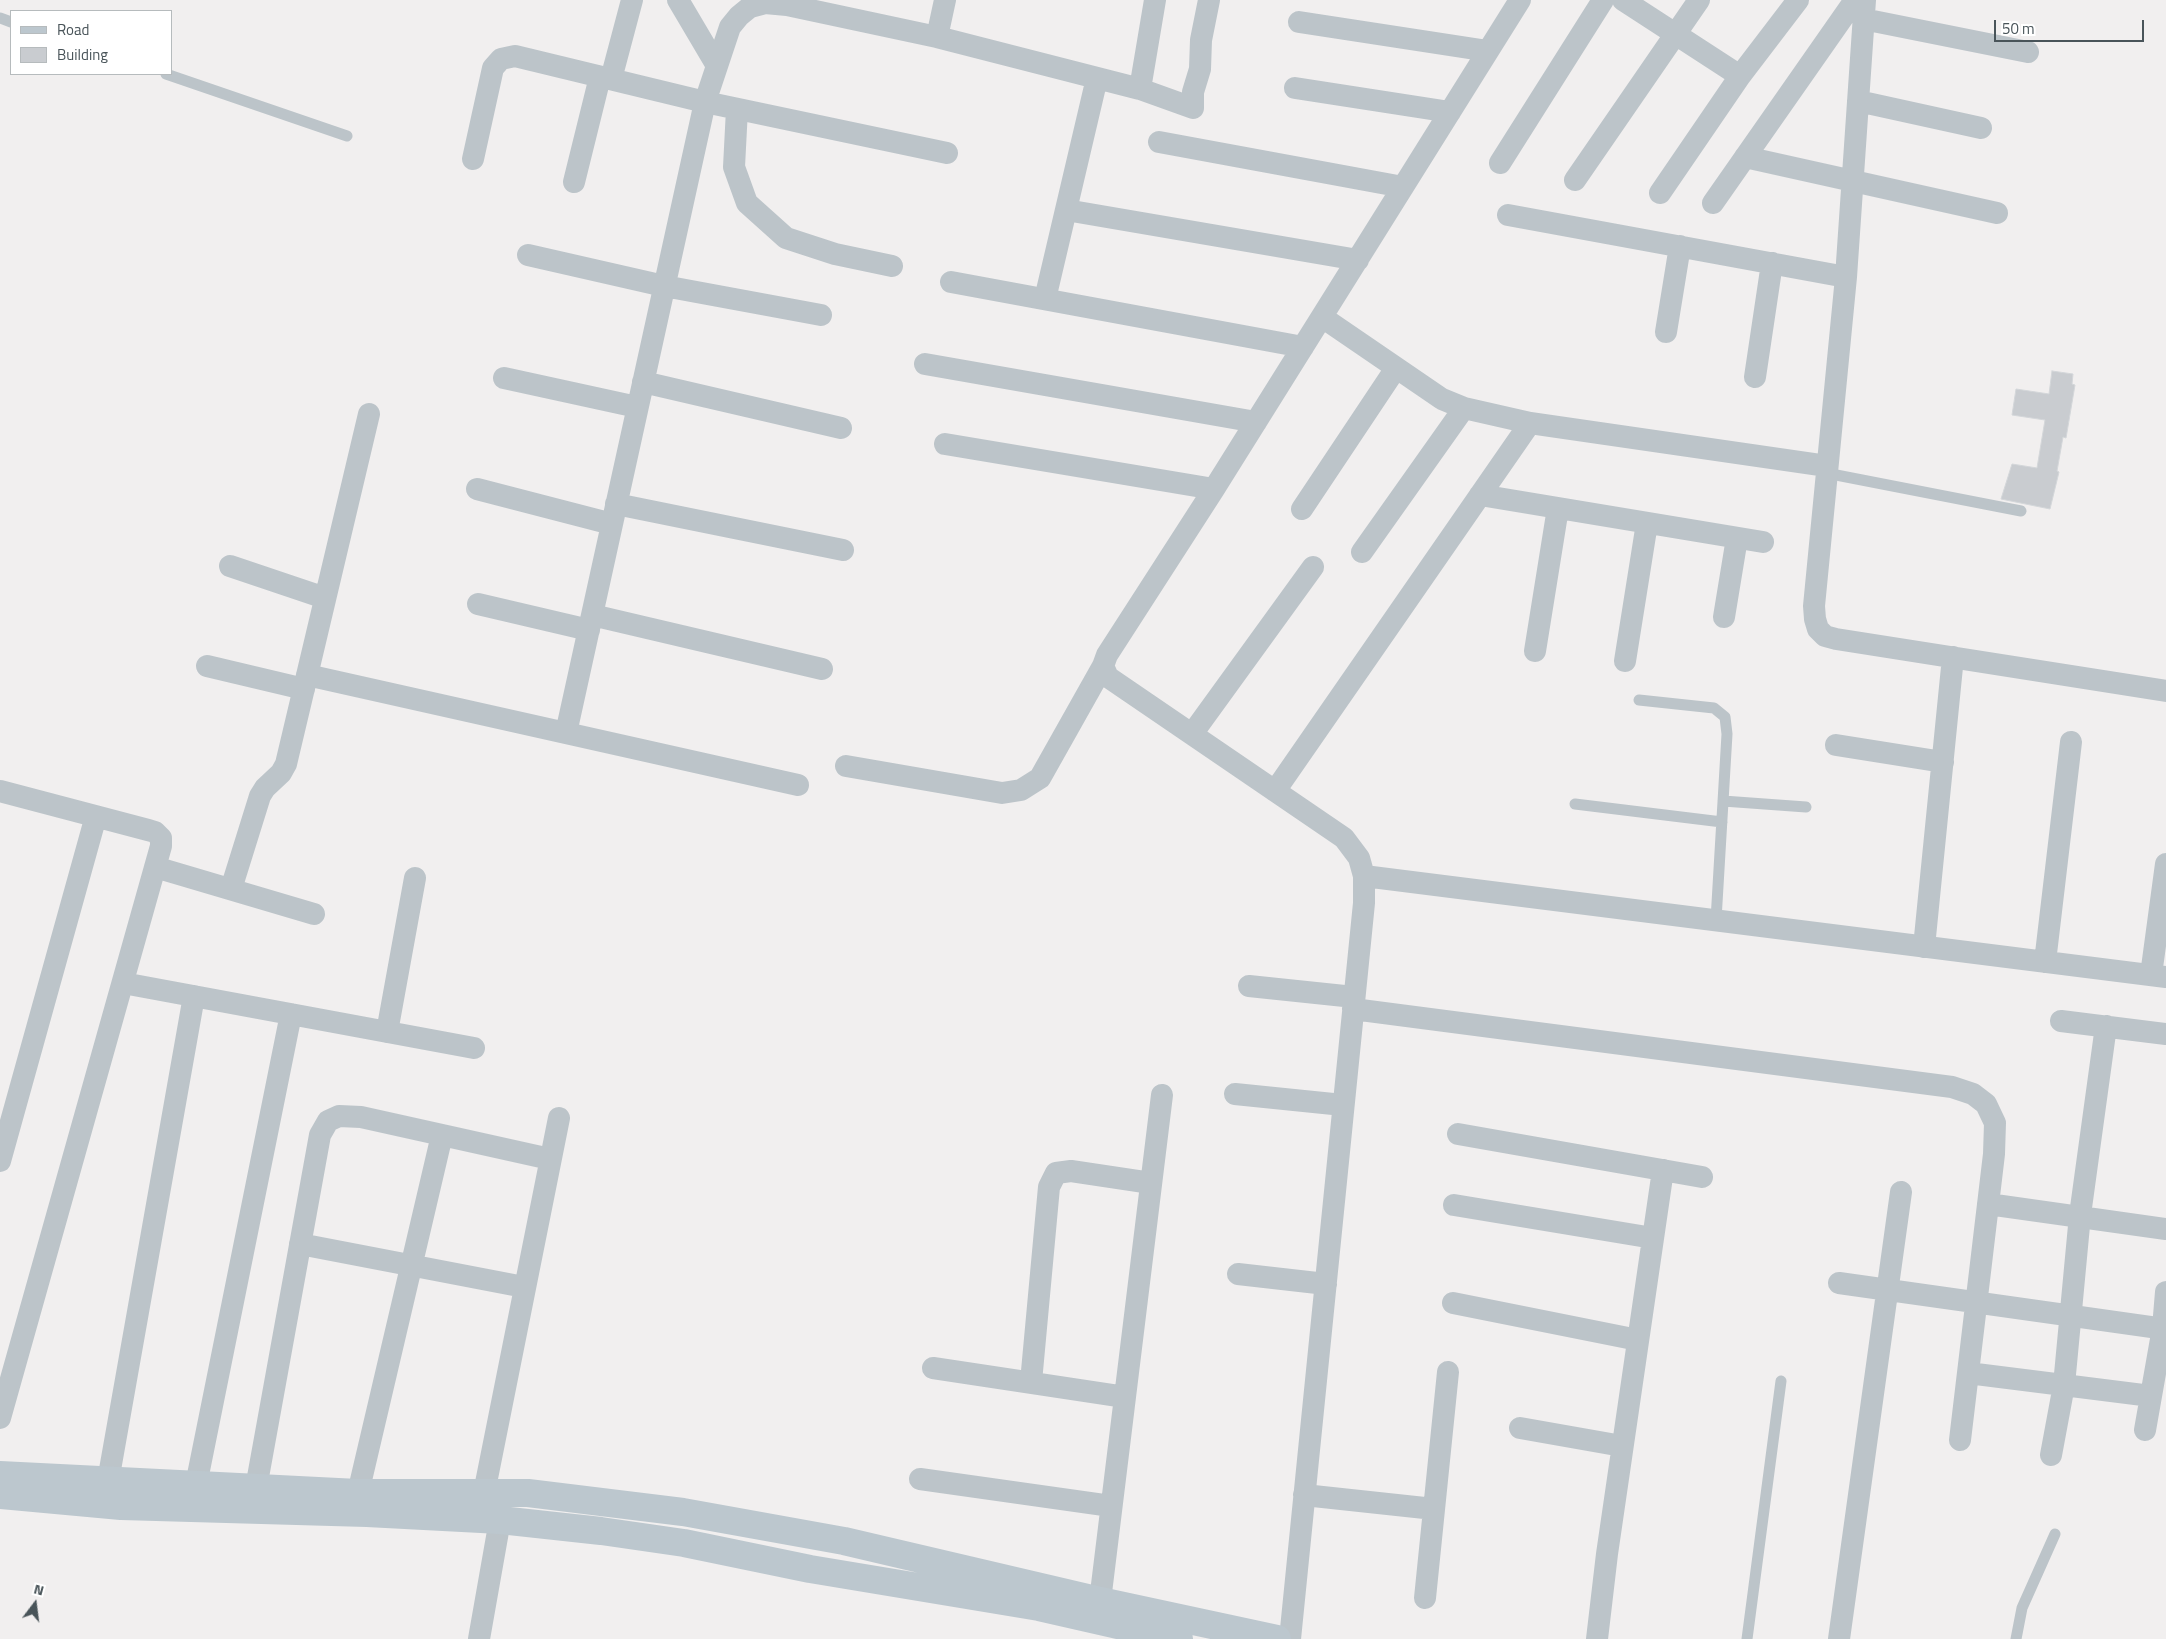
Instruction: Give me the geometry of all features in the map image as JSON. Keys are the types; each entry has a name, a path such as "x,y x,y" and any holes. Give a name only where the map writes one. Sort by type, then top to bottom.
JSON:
{"main road":[{"path":"0,1475 358,1493 488,1511"},
{"path":"0,1495 121,1506 488,1511 528,1493 683,1512 844,1541 1097,1610 1179,1639"},
{"path":"1097,1610 1277,1639"}],"street":[{"path":"574,182 632,0"},
{"path":"678,0 717,66"},
{"path":"937,37 945,0"},
{"path":"1140,89 1155,0"},
{"path":"566,733 704,102 730,27 750,7 765,4 787,5 937,37 1140,89 1193,108 1193,92 1200,69 1201,40 1208,0"},
{"path":"846,766 1002,793 1021,790 1040,778 1103,666 1107,655 1214,490 1520,0"},
{"path":"1500,163 1603,0"},
{"path":"1623,0 1740,76"},
{"path":"1575,180 1699,0"},
{"path":"1660,193 1740,76 1798,0"},
{"path":"1861,6 2028,52"},
{"path":"1861,6 1858,101 1846,277 1814,606 1818,629 1825,636 1836,639 2166,691"},
{"path":"1713,203 1745,157 1861,6"},
{"path":"1299,22 1488,51"},
{"path":"473,159 493,68 501,59 515,56 704,102 947,153"},
{"path":"1045,299 1096,78"},
{"path":"1295,88 1450,112"},
{"path":"1858,101 1981,128"},
{"path":"737,109 734,167 747,203 786,238 835,254 892,266"},
{"path":"1159,142 1403,187"},
{"path":"1745,157 1997,213"},
{"path":"1066,210 1358,260"},
{"path":"1508,215 1846,277"},
{"path":"1666,332 1680,246"},
{"path":"528,255 664,286 821,315"},
{"path":"1755,377 1772,263"},
{"path":"951,282 1303,347"},
{"path":"1322,317 1442,399 1464,408 1530,423 1827,469"},
{"path":"925,364 1256,422"},
{"path":"1302,509 1396,368"},
{"path":"504,378 637,407"},
{"path":"643,382 841,428"},
{"path":"1362,552 1464,408"},
{"path":"231,889 260,796 265,788 281,773 286,764 369,414"},
{"path":"1275,791 1530,423"},
{"path":"945,444 1214,490"},
{"path":"477,489 614,514 843,550"},
{"path":"1480,495 1763,542"},
{"path":"1534,651 1558,508"},
{"path":"1625,661 1647,523"},
{"path":"1724,617 1737,538"},
{"path":"230,566 325,598"},
{"path":"1192,734 1313,567"},
{"path":"478,604 590,622 822,669"},
{"path":"1924,946 1954,657"},
{"path":"207,666 305,682 566,733 798,785"},
{"path":"1103,666 1108,677 1344,838 1359,858 1364,876 1364,903 1290,1639"},
{"path":"2045,962 2071,742"},
{"path":"1836,745 1943,762"},
{"path":"0,790 156,832 161,838 161,846 0,1418"},
{"path":"0,1161 96,816"},
{"path":"1364,876 2158,976 2166,864"},
{"path":"155,867 314,914"},
{"path":"387,1032 414,878"},
{"path":"123,982 474,1048"},
{"path":"1249,986 1353,1003 1952,1087 1973,1094 1986,1104 1994,1123 1994,1154 1960,1440"},
{"path":"108,1481 194,996"},
{"path":"196,1485 291,1014"},
{"path":"2061,1021 2166,1034"},
{"path":"2051,1455 2064,1385 2080,1215 2106,1026"},
{"path":"1235,1094 1343,1105"},
{"path":"1097,1610 1162,1095"},
{"path":"256,1488 320,1135 328,1121 339,1116 361,1117 550,1160"},
{"path":"479,1639 488,1511 524,1287 559,1118"},
{"path":"1458,1134 1702,1177"},
{"path":"358,1493 442,1135"},
{"path":"1597,1639 1622,1446 1663,1170"},
{"path":"1031,1382 1048,1187 1056,1173 1071,1171 1151,1183"},
{"path":"1839,1639 1889,1290 1901,1192"},
{"path":"1988,1204 2166,1228"},
{"path":"1454,1205 1653,1238"},
{"path":"300,1244 524,1287"},
{"path":"1238,1274 1326,1284"},
{"path":"1838,1283 2164,1329"},
{"path":"2145,1430 2164,1329 2166,1292"},
{"path":"1453,1303 1638,1340"},
{"path":"934,1368 1125,1397"},
{"path":"1425,1598 1448,1372"},
{"path":"1968,1373 2151,1396"},
{"path":"1520,1428 1622,1446"},
{"path":"920,1479 1111,1506"},
{"path":"1304,1495 1434,1509"}],"lane":[{"path":"169,75 347,136"},
{"path":"1827,469 2021,511"},
{"path":"1640,700 1714,708 1725,717 1727,734 1716,920"},
{"path":"1723,800 1806,807"},
{"path":"1576,804 1722,822"},
{"path":"1747,1639 1780,1381"},
{"path":"2016,1639 2022,1608 2055,1534"}],"building":[{"path":"2052,371 2073,374 2072,384 2075,385 2066,438 2063,437 2057,471 2059,472 2050,509 2001,499 2012,464 2037,468 2045,420 2012,415 2016,389 2049,394"}]}
